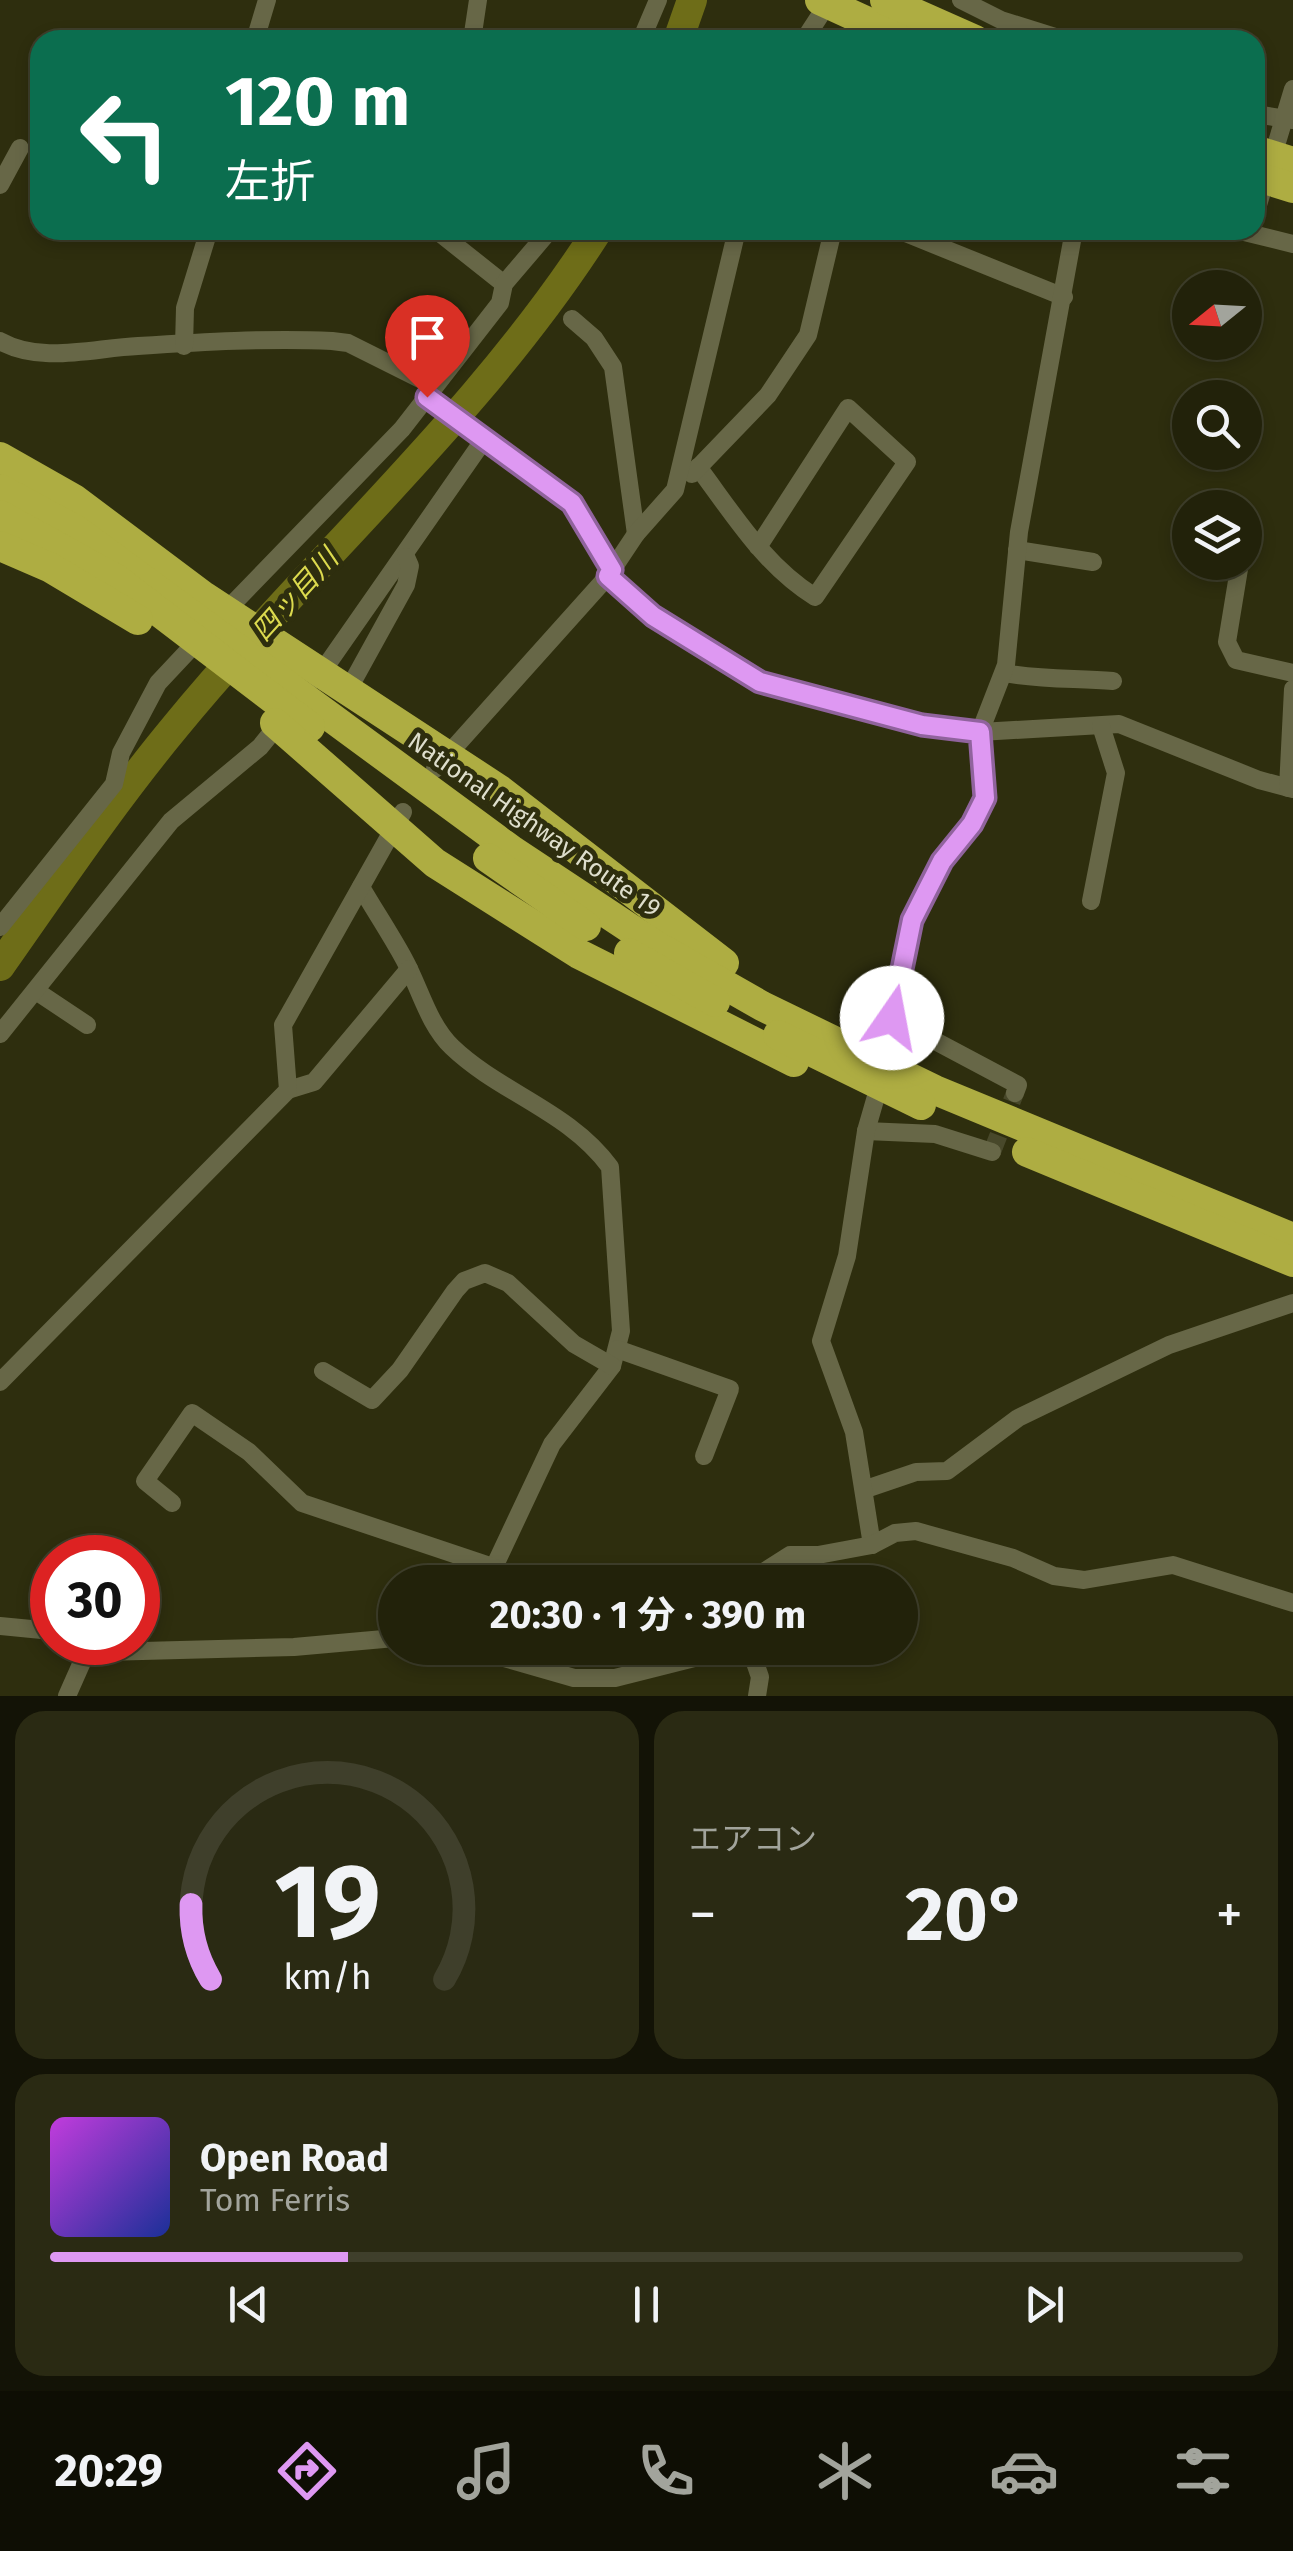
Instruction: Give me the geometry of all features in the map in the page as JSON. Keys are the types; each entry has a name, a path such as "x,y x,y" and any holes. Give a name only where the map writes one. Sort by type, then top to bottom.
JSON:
{"highway":[{"path":"820,0 885,30"},
{"path":"884,0 952,30"},
{"path":"1265,153 1293,162"},
{"path":"1265,179 1293,188"},
{"path":"0,457 74,499 183,619"},
{"name":"National Highway Route 19","path":"0,489 76,530 183,619"},
{"name":"National Highway Route 19","path":"0,515 183,619 319,708 513,851 640,936 762,1006 934,1090 1293,1238"},
{"path":"0,546 116,604 183,619"},
{"path":"319,708 500,790 700,948 916,1065 934,1090"},
{"path":"319,708 436,863 642,988 803,1066 879,1086"},
{"name":"National Highway Route 19","path":"319,708 543,898 668,977 879,1086 1098,1184 1293,1262"}],"street":[{"path":"257,30 267,0"},
{"path":"474,30 478,0"},
{"path":"644,30 658,0"},
{"path":"811,30 830,0"},
{"path":"961,0 1001,20 1033,30"},
{"path":"1265,186 1287,122 1293,89"},
{"path":"0,185 20,148"},
{"path":"1265,237 1293,244"},
{"path":"184,346 185,308 206,240"},
{"path":"449,240 504,284"},
{"path":"0,927 114,784 121,753 158,683 433,396 500,303 504,284 541,240"},
{"path":"675,490 735,240"},
{"path":"440,763 610,573 636,534 675,490 768,394 808,336 831,240"},
{"path":"923,240 1064,296"},
{"path":"881,1048 892,1018 912,920 942,861 972,824 985,798 980,732 1004,673 1017,550 1072,240"},
{"path":"572,319 594,338 614,367 636,534"},
{"path":"0,341 30,353 348,343 433,396 481,439 572,503 610,573 653,616 760,682 922,725 980,732 1119,724 1291,788 1293,689"},
{"path":"698,467 758,547 782,576 815,598 907,462 848,408 758,547"},
{"path":"0,1034 171,820 260,747 333,660 406,557 481,439"},
{"path":"1017,550 1093,562"},
{"path":"319,708 406,585 410,566 406,557"},
{"path":"1238,580 1227,642 1236,660 1293,673"},
{"path":"1004,673 1049,682 1113,681"},
{"path":"1092,901 1116,773 1101,726"},
{"path":"288,1090 283,1025 400,820"},
{"path":"361,887 409,968 440,1035 474,1066 552,1112 596,1148 610,1167 621,1331 615,1357 552,1444 495,1565"},
{"path":"0,1382 288,1090 314,1082 409,968"},
{"path":"36,991 88,1025"},
{"path":"892,1018 1018,1085 1015,1093"},
{"path":"872,1545 866,1489 846,1401 822,1341 847,1256 866,1131 879,1086"},
{"path":"866,1131 935,1134 992,1152"},
{"path":"322,1371 372,1400 400,1370 455,1291 464,1281 485,1273 508,1283 574,1344 730,1389 704,1456"},
{"path":"866,1489 916,1472 946,1471 1018,1418 1169,1346 1293,1303"},
{"path":"172,1503 145,1481 192,1412 250,1452 302,1503 464,1565"},
{"path":"774,1565 790,1555 818,1555 872,1545 895,1534 934,1534 1054,1576 1084,1580 1173,1564 1293,1604"},
{"path":"0,1626 30,1629"},
{"path":"160,1649 378,1639"},
{"path":"66,1696 79,1665"},
{"path":"514,1665 572,1687 667,1665"},
{"path":"756,1665 760,1677 757,1696"}],"waterway":[{"name":"四ッ目川","path":"682,30 692,0"},
{"name":"四ッ目川","path":"0,966 175,727 502,362 591,240"}],"tunnel":[{"path":"992,1152 1015,1093"}],"route":[{"path":"427,397 483,442 572,503 612,570 608,576 653,616 711,654 760,682 922,725 980,732 985,798 972,824 942,861 912,920 892,1018"}]}
